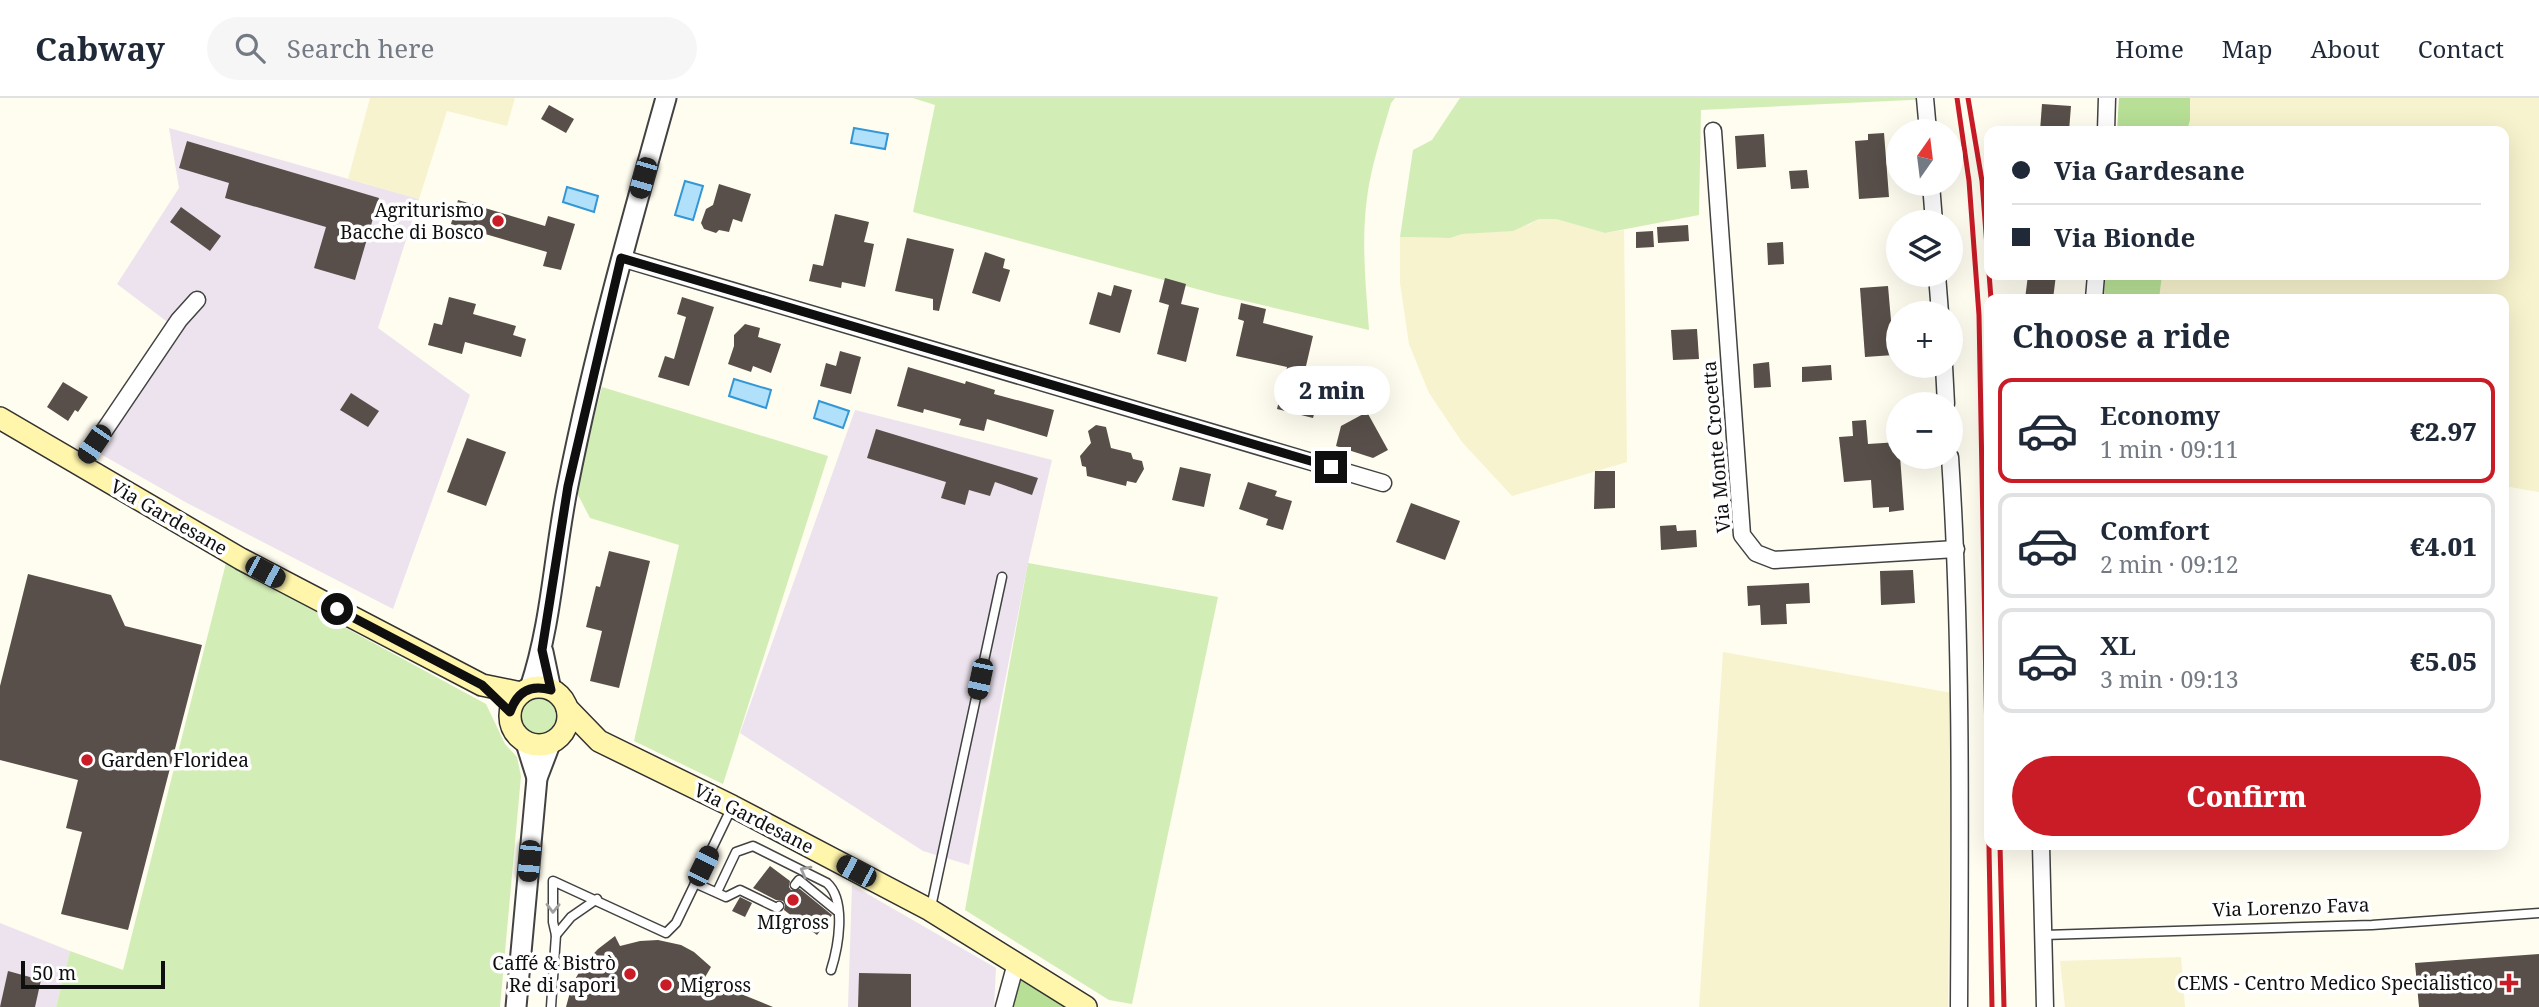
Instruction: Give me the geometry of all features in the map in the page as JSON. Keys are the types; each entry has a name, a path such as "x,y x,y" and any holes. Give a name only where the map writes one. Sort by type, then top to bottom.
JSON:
{"main road":[{"name":"Via Gardesane","path":"0,418 241,559 482,685 510,712"},
{"name":"Via Gardesane","path":"482,685 534,690"},
{"path":"534,690 560,696 567,708 567,727 555,741 538,746 526,743 516,735 511,724 510,712 514,701 534,690"},
{"name":"Via Gardesane","path":"567,708 599,741 732,806 930,910 1086,1007"},
{"name":"Via Gardesane","path":"555,741 599,741"}],"street":[{"path":"534,690 568,486 621,258 666,98"},
{"path":"1925,98 1927,119"},
{"path":"2106,126 2107,98"},
{"name":"Via Monte Crocetta","path":"1713,131 1742,535 1756,554 1774,560 1956,548"},
{"path":"621,258 1383,483"},
{"path":"80,465 178,320 197,300"},
{"path":"1951,469 1956,548 1960,823 1959,1007"},
{"path":"516,1007 537,778 555,741"},
{"path":"526,743 537,778"},
{"path":"2041,850 2045,1007"},
{"path":"1004,1007 1016,963"}],"lane":[{"path":"930,910 1002,577"},
{"path":"551,1007 556,935 553,922 553,881 666,933 676,923 732,806"},
{"path":"717,892 736,852 753,846 827,883 834,889 839,946 831,970"},
{"path":"795,885 799,880 837,911"},
{"path":"695,883 726,897 740,890 777,908 779,906"},
{"path":"556,935 571,917 597,899"},
{"name":"Via Lorenzo Fava","path":"2044,935 2372,925 2539,912"}],"shaded area":[{"path":"370,98 515,98 507,126 447,111 419,199 348,179"},
{"path":"2190,98 2539,98 2539,492 2509,487 2509,294 2160,294 2161,280 2509,280 2509,126 2188,126"},
{"path":"169,128 419,199 378,328 470,395 393,609 187,503 97,452 182,333 117,284 179,188"},
{"path":"1539,219 1556,219 1605,233 1624,230 1627,462 1512,496 1462,442 1429,393 1409,344 1400,283 1400,237 1449,238 1528,225"},
{"path":"855,410 1052,460 1028,563 969,865 923,851 740,733"},
{"path":"1723,652 1952,693 1948,1007 1699,1007"},
{"path":"852,885 996,968 994,1007 848,1007"},
{"path":"0,923 70,951 56,1007 0,1007"},
{"path":"2181,957 2185,1007 2065,1007 2060,961"}],"green space":[{"path":"913,98 1395,98 1391,103 1377,150 1365,215 1365,281 1369,330 1219,295 913,212 935,105"},
{"path":"1460,98 1931,99 1701,110 1699,215 1605,233 1556,219 1539,219 1513,231 1462,234 1450,238 1400,237 1413,150 1432,140"},
{"path":"2119,98 2190,98 2188,126 2117,126"},
{"path":"2105,280 2161,280 2160,294 2104,294"},
{"path":"602,387 828,456 723,784 634,741 679,545 590,518 575,489"},
{"path":"226,563 486,704 505,744 517,757 521,776 500,1007 56,1007 70,951 123,970"},
{"path":"1028,563 1218,597 1132,1004 1109,1000 965,910"},
{"path":"538,694 547,695 554,700 559,707 559,725 554,732 547,737 538,738 529,737 522,732 517,725 516,716 517,707 522,700 529,695"},
{"path":"1008,973 1066,1007 1007,1007"}],"water":[{"path":"854,128 888,134 885,149 851,143"},
{"path":"685,181 703,186 693,220 675,215"},
{"path":"567,187 598,196 594,212 563,202"},
{"path":"734,379 771,390 766,408 729,396"},
{"path":"819,401 849,411 843,428 814,418"}],"building":[{"path":"2042,104 2071,106 2069,126 2040,126"},
{"path":"549,105 574,119 566,133 541,119"},
{"path":"1884,133 1886,196 1889,197 1859,199 1855,141 1868,140 1868,134"},
{"path":"1764,134 1766,167 1737,169 1735,136"},
{"path":"187,141 379,198 355,280 314,268 326,227 225,198 229,183 179,168"},
{"path":"1807,170 1809,188 1791,189 1789,171"},
{"path":"719,184 751,194 742,222 733,219 729,232 719,230 716,233 704,229 701,223 706,209 713,205"},
{"path":"458,200 545,226 548,216 575,224 561,270 543,266 547,252 451,224"},
{"path":"181,207 221,236 210,251 170,222"},
{"path":"835,214 869,222 864,242 874,244 865,287 842,282 841,288 809,281 813,264 823,266"},
{"path":"1688,225 1689,241 1658,243 1657,227"},
{"path":"1653,231 1654,247 1636,248 1636,232"},
{"path":"907,238 954,249 939,311 933,310 933,299 895,291"},
{"path":"1783,242 1784,264 1768,265 1767,243"},
{"path":"985,252 1005,259 1003,268 1010,270 1000,302 972,293"},
{"path":"1165,278 1186,284 1181,304 1199,308 1186,362 1157,354 1169,305 1159,302"},
{"path":"2027,280 2055,280 2054,294 2026,294"},
{"path":"1114,285 1132,290 1120,333 1089,324 1098,292 1111,296"},
{"path":"1888,287 1886,356 1865,357 1860,288"},
{"path":"449,297 476,304 473,314 516,326 513,335 526,339 521,357 465,342 462,354 428,345 434,323 442,325"},
{"path":"682,297 714,307 689,386 658,377 665,356 674,359 686,317 677,314"},
{"path":"1241,303 1266,309 1263,323 1313,336 1306,366 1326,371 1313,418 1277,409 1287,367 1236,356 1244,321 1238,319"},
{"path":"745,324 760,328 758,337 781,344 771,373 753,366 751,372 728,364 734,346 734,335"},
{"path":"1697,329 1699,359 1673,360 1671,330"},
{"path":"840,351 861,357 851,394 820,386 826,363 836,366"},
{"path":"1769,362 1771,387 1754,388 1753,364"},
{"path":"1831,365 1832,380 1802,382 1802,367"},
{"path":"908,367 965,384 966,381 995,390 994,394 1054,410 1047,437 987,419 984,431 959,425 961,419 924,409 923,413 897,406"},
{"path":"63,382 88,397 68,421 47,407"},
{"path":"351,393 379,411 368,427 340,410"},
{"path":"1367,412 1388,450 1373,458 1336,446 1341,426"},
{"path":"1866,420 1868,444 1886,443 1886,469 1901,469 1904,510 1889,512 1889,507 1873,508 1871,480 1844,482 1839,437 1853,436 1852,421"},
{"path":"1096,425 1106,427 1111,448 1131,453 1133,459 1142,461 1144,469 1136,483 1127,481 1126,486 1087,476 1080,456 1091,443 1088,431"},
{"path":"876,429 1038,478 1032,495 995,482 990,496 969,490 965,505 941,498 946,482 867,458"},
{"path":"467,438 506,452 486,506 447,492"},
{"path":"1180,467 1211,474 1204,507 1172,500"},
{"path":"1595,471 1615,471 1615,508 1594,509"},
{"path":"1248,482 1277,491 1275,496 1292,501 1283,530 1266,525 1268,519 1239,509"},
{"path":"1411,503 1460,521 1445,560 1396,542"},
{"path":"1676,525 1677,531 1696,530 1697,547 1661,550 1660,526"},
{"path":"609,551 650,561 619,688 590,681 602,631 586,627 596,586 600,587"},
{"path":"1913,570 1915,603 1881,605 1880,571"},
{"path":"28,574 111,595 125,626 202,645 128,930 61,914 82,832 66,828 78,780 0,760 0,686"},
{"path":"1809,583 1810,603 1786,604 1787,624 1761,625 1760,605 1748,606 1747,586"},
{"path":"770,866 790,881 791,890 800,889 832,915 817,935 784,910 783,901 753,888"},
{"path":"740,897 752,903 745,917 732,911"},
{"path":"615,936 620,946 658,940 681,945 711,967 704,979 773,1007 566,1007 572,985 583,965"},
{"path":"2539,954 2539,1007 2419,1007 2415,963"},
{"path":"8,971 41,980 35,1007 0,1007"},
{"path":"859,973 911,974 911,1007 858,1007"}],"railway":[{"path":"1957,98 1969,181 1979,315 1984,581"},
{"path":"1968,98 1984,207"},
{"path":"1990,280 1991,294"},
{"path":"1989,850 1992,1007"},
{"path":"2000,850 2004,1007"}],"place":[{"name":"Agriturismo Bacche di Bosco","path":"498,221"},
{"name":"Garden Floridea","path":"87,760"},
{"name":"MIgross","path":"793,900"},
{"name":"Caffé & Bistrò Re di sapori","path":"630,974"},
{"name":"CEMS - Centro Medico Specialistico","path":"2509,983"},
{"name":"Migross","path":"666,985"}],"route":[{"path":"337,609 482,685 510,712 514,701 530,688 551,690 542,650 568,486 621,258 1331,467"}]}
